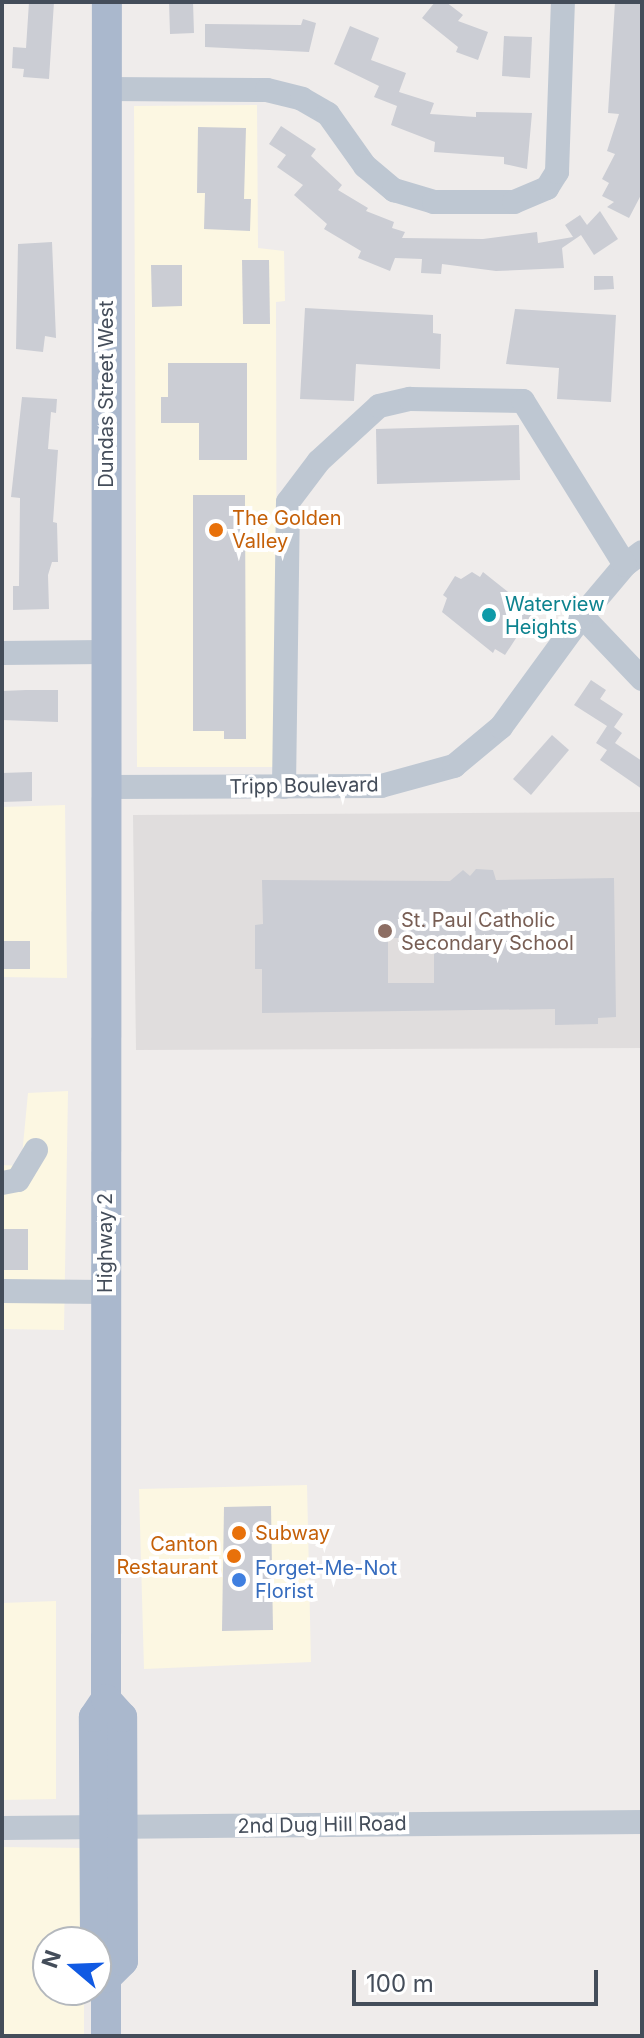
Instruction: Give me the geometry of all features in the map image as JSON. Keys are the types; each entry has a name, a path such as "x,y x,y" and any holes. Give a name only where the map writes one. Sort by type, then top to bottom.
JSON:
{"main road":[{"name":"Dundas Street West","path":"105,787 107,2"},
{"name":"Highway 2","path":"97,1926 122,1717 106,1699 105,787"},
{"name":"Highway 2","path":"109,1828 123,1961 112,1966"},
{"name":"Highway 2","path":"104,2006 106,2036"}],"street":[{"path":"107,89 267,90 302,99 328,114 365,166 394,190 434,202 514,202 547,188 557,172 563,2"},
{"path":"284,787 288,502 319,461 379,406 410,399 523,401 633,558"},
{"name":"Tripp Boulevard","path":"105,787 381,786 454,766 501,727 582,616 633,558"},
{"path":"582,616 642,679"},
{"path":"2,653 104,652"},
{"path":"2,1183 18,1180 36,1150"},
{"path":"2,1291 105,1292"},
{"name":"2nd Dug Hill Road","path":"2,1828 642,1822"}],"shaded area":[{"path":"257,105 258,248 284,251 285,301 276,302 277,767 137,767 134,106"},
{"path":"65,805 67,978 2,977 2,807"},
{"name":"St. Paul Catholic Secondary School","path":"642,812 642,1048 136,1050 133,815"},
{"path":"68,1091 64,1330 2,1329 2,1165 21,1166 28,1093"},
{"path":"307,1485 311,1662 144,1669 139,1489"},
{"path":"56,1601 56,1799 2,1800 2,1603"},
{"path":"2,1847 86,1848 85,1926 32,1926 32,2006 84,2006 84,2036 2,2036"}],"building":[{"path":"29,2 54,2 49,79 23,77 24,69 12,68 13,47 26,48"},
{"path":"169,2 193,2 194,33 170,34"},
{"path":"435,2 446,2 463,15 458,21 488,32 478,60 456,52 458,47 422,18"},
{"path":"615,2 642,2 642,193 629,218 607,207 614,202 602,196 609,183 602,179 615,154 607,151 619,114 608,113"},
{"path":"303,19 316,23 309,52 205,47 205,24 301,25"},
{"path":"350,26 379,38 371,60 406,73 399,92 434,103 430,114 476,117 476,112 532,113 527,169 504,164 504,157 434,152 435,142 391,125 397,106 374,97 379,86 334,64"},
{"path":"504,36 532,37 530,78 502,76"},
{"path":"281,126 316,149 311,156 342,185 338,190 368,208 366,211 394,222 392,228 405,232 402,238 483,239 537,232 538,243 573,237 565,225 580,215 587,225 600,211 618,239 594,255 581,235 562,248 564,268 496,271 442,264 441,274 421,273 422,259 395,258 390,271 358,258 361,251 324,229 327,224 294,195 303,185 277,167 286,155 269,144"},
{"path":"198,127 246,128 244,199 251,199 250,231 204,229 205,193 197,193"},
{"path":"52,242 56,338 45,336 43,352 16,349 18,244"},
{"path":"242,260 269,260 270,324 243,324"},
{"path":"151,265 182,265 182,306 152,307"},
{"path":"594,276 613,276 614,289 594,290"},
{"path":"305,308 433,315 433,333 441,334 440,369 356,364 354,401 300,399"},
{"path":"515,309 616,315 611,402 557,399 559,368 506,364"},
{"path":"168,363 247,363 247,460 199,460 199,423 161,423 161,397 168,397"},
{"path":"22,397 57,399 56,413 51,412 48,449 58,450 53,522 57,523 58,562 52,562 48,575 49,609 13,610 13,586 19,586 20,498 11,497"},
{"path":"519,425 520,480 377,484 376,429"},
{"path":"193,495 245,495 246,739 224,739 224,731 193,731"},
{"name":"Waterview Heights","path":"472,572 480,577 483,572 533,612 505,655 495,649 493,653 442,612 447,598 443,595 455,576 461,579"},
{"path":"591,680 606,690 600,699 623,714 614,727 622,733 615,743 642,761 642,789 600,760 607,750 596,743 607,726 574,705"},
{"path":"58,690 58,722 2,720 2,691"},
{"path":"552,735 569,750 531,795 513,779"},
{"path":"32,772 32,801 2,802 2,773"},
{"path":"476,869 493,870 496,880 614,878 616,1017 598,1018 598,1024 555,1025 555,1009 262,1013 262,969 255,969 255,925 263,924 262,880 450,881 463,870 470,876","holes":["388,938 434,938 434,983 388,983"]},
{"path":"2,941 30,941 30,969 2,969"},
{"path":"2,1229 28,1229 28,1270 2,1270"},
{"path":"271,1506 273,1630 222,1631 224,1507"}],"place":[{"name":"The Golden Valley","path":"216,530"},
{"name":"Waterview Heights","path":"489,615"},
{"name":"St. Paul Catholic Secondary School","path":"385,931"},
{"name":"Subway","path":"239,1533"},
{"name":"Canton Restaurant","path":"234,1556"},
{"name":"Forget-Me-Not Florist","path":"239,1580"}]}
